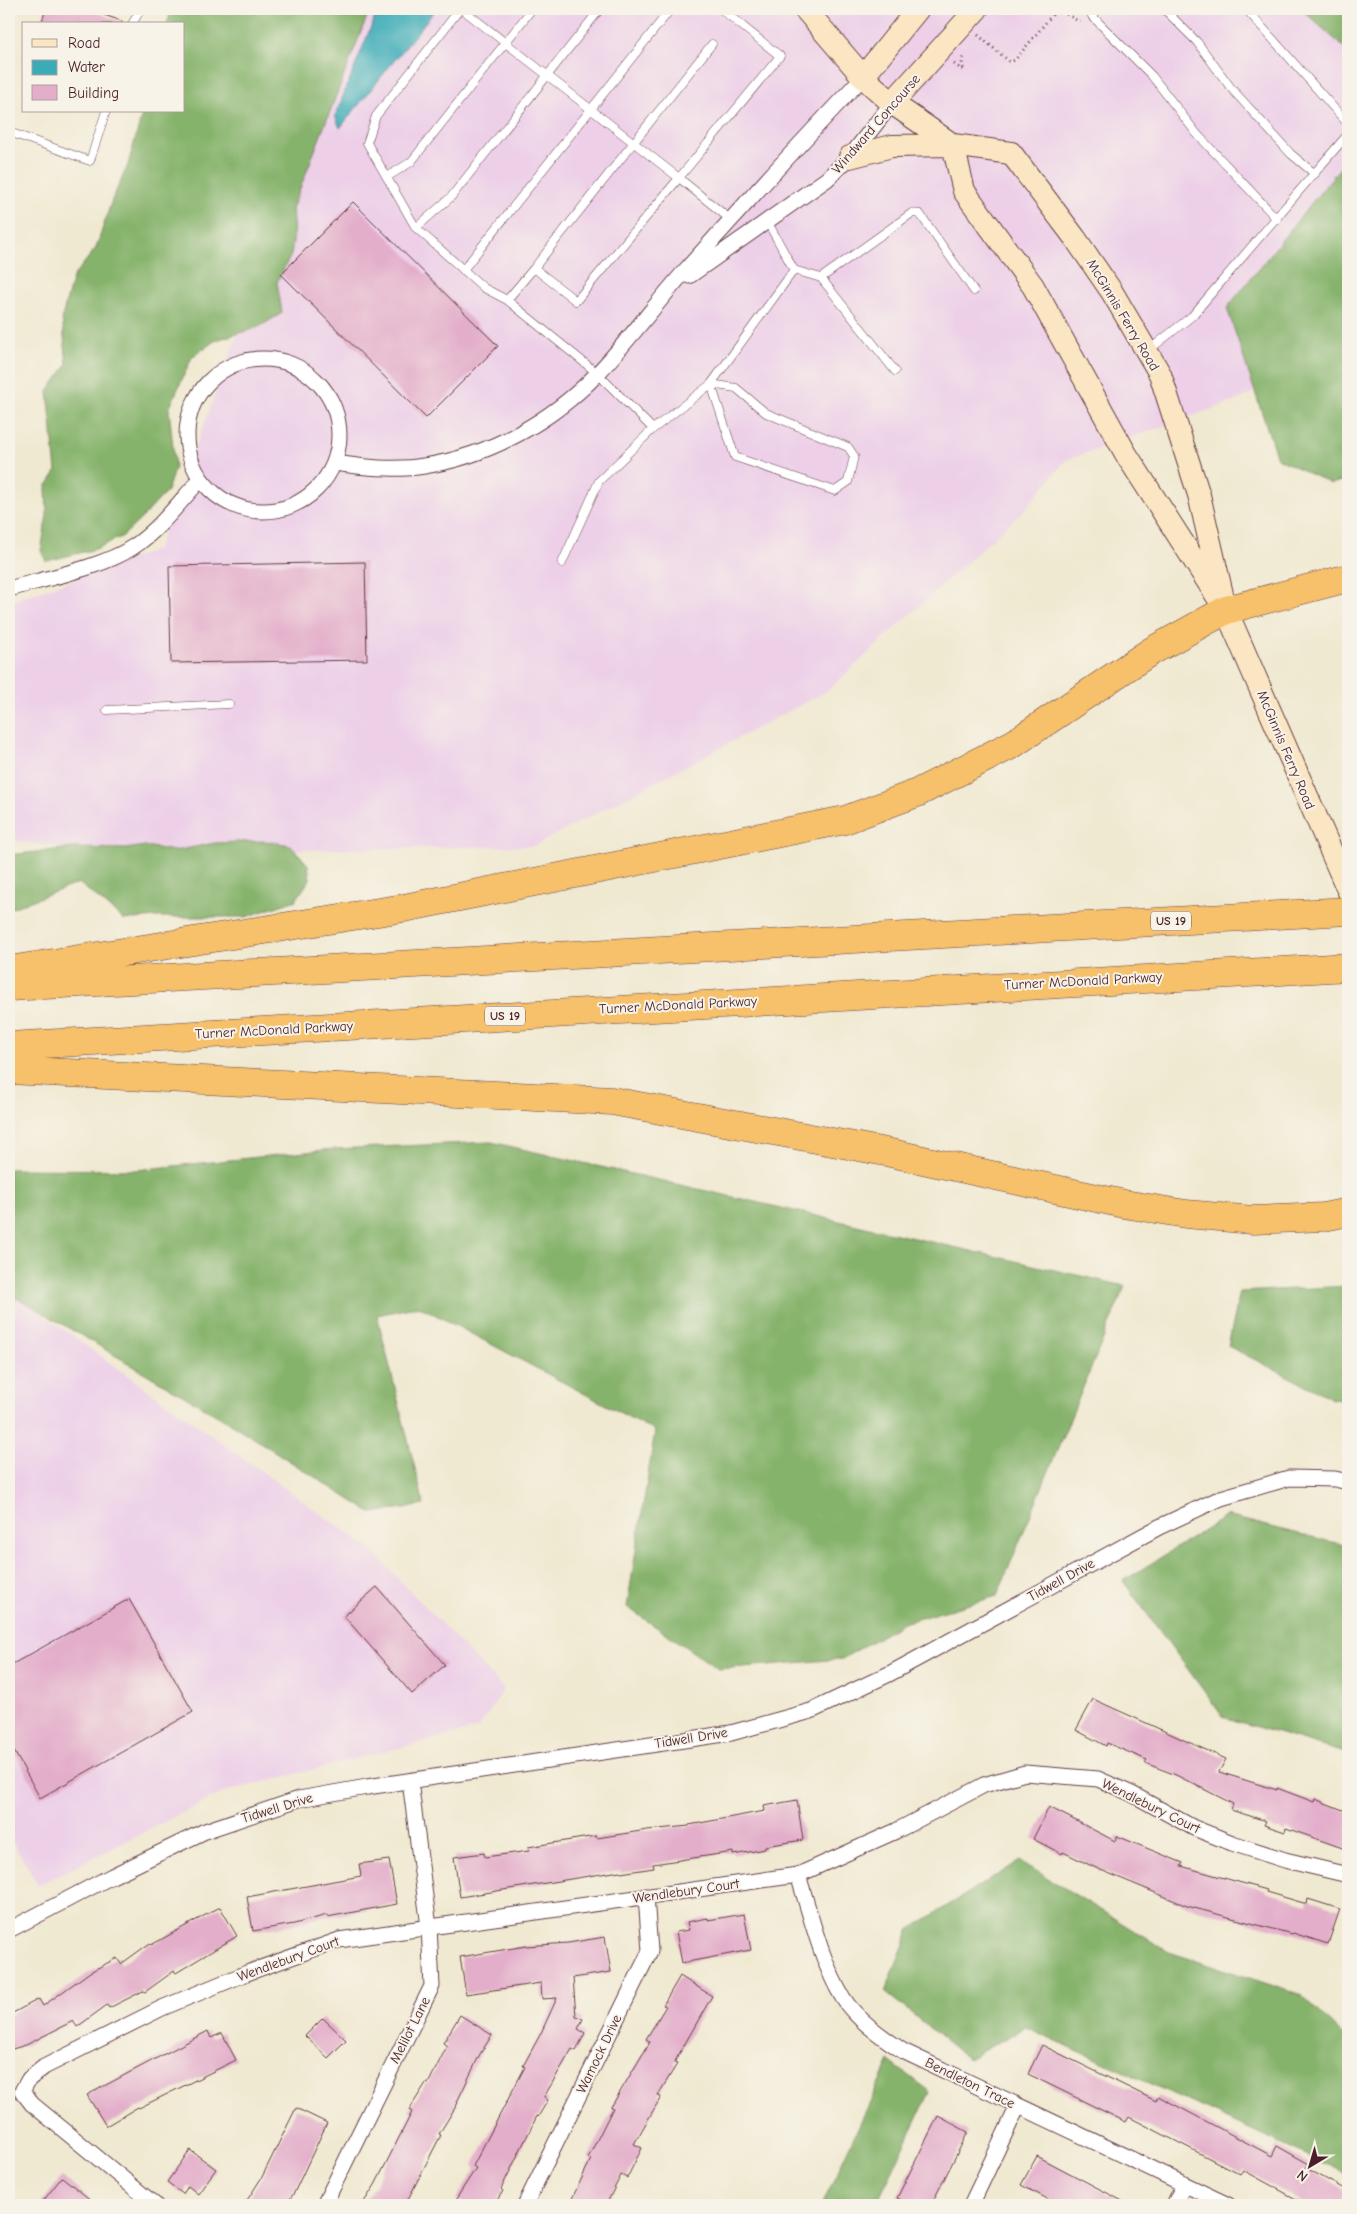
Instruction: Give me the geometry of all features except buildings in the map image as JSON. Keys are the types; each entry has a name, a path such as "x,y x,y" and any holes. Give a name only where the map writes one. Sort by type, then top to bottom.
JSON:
{"highway":[{"path":"9,970 404,908 845,820 917,793 1013,744 1150,652 1226,610 1348,578"},
{"name":"US 19","path":"9,987 1348,911"},
{"name":"Turner McDonald Parkway","path":"9,1046 1348,967"},
{"path":"9,1070 612,1101 891,1153 1124,1204 1186,1214 1253,1220 1324,1217 1348,1212"}],"main road":[{"name":"McGinnis Ferry Road","path":"805,9 863,77 892,103 953,145 1011,153 1075,238 1112,292 1160,374 1198,495 1226,610"},
{"name":"Windward Concourse","path":"863,77 918,9"},
{"name":"Windward Concourse","path":"892,103 977,9"},
{"name":"McGinnis Ferry Road","path":"953,145 964,191 1032,286 1126,454 1226,610 1348,890"},
{"path":"850,157 892,146 953,145"}],"street":[{"name":"Windward Concourse","path":"334,463 369,468 419,467 456,460 501,442 545,419 597,373 664,294 863,77"},
{"name":"Windward Concourse","path":"664,294 827,178 850,157 892,103"},
{"path":"254,358 280,360 304,370 324,388 336,412 340,438 334,463 322,483 305,499 283,508 260,511 238,506 217,496 200,479 189,455 187,429 193,403 208,381 229,366 254,358"},
{"path":"9,589 109,559 133,547 161,522 200,479"},
{"name":"Tidwell Drive","path":"9,1930 112,1876 205,1831 299,1799 731,1733 811,1711 889,1674 1159,1527 1221,1498 1289,1478 1335,1479 1348,1482"},
{"name":"Wendlebury Court","path":"155,2205 32,2104 22,2090 29,2079 44,2067 162,2008 246,1973 339,1940 798,1875 896,1831 984,1785 1025,1773 1098,1779 1132,1794 1194,1828 1232,1844 1285,1860 1348,1875"},
{"name":"Melilot Lane","path":"324,2205 432,1986 430,1927 410,1781"},
{"name":"Bendleton Trace","path":"798,1875 832,1975 843,1998 882,2037 903,2051 1228,2205"},
{"name":"Wamock Drive","path":"525,2205 650,1951 646,1896"},
{"path":"971,2205 1018,2106"},
{"path":"1174,2205 1184,2184"}],"lane":[{"path":"133,22 141,9"},
{"path":"652,429 597,373 508,300 484,288 416,228 367,144 376,116 461,9 731,220"},
{"path":"387,177 411,162 532,9"},
{"path":"416,228 451,197 600,9"},
{"path":"534,268 576,301 780,56 721,9"},
{"path":"1091,9 1092,16 1152,76 1197,134 1278,219"},
{"path":"1164,9 1198,42 1231,88 1290,154 1315,174"},
{"path":"1246,9 1348,124"},
{"path":"464,270 670,10"},
{"path":"508,300 712,44"},
{"path":"9,132 90,161 106,112"},
{"path":"1147,351 1192,316 1278,219 1348,134"},
{"path":"822,278 912,213 920,214 974,291"},
{"path":"767,221 794,270 822,278 895,371"},
{"path":"562,563 599,480 652,429 711,384 794,270"},
{"path":"711,384 736,388 766,413 848,447 854,456 848,482 835,491 735,457 711,384"},
{"path":"107,710 229,704"}],"path":[{"path":"1058,9 1082,23"}],"shaded area":[{"path":"367,9 1348,9 1348,342 1241,399 1066,460 1024,510 827,691 534,846 101,853 9,840 9,602 157,550 282,216"},
{"path":"18,1297 370,1549 504,1689 479,1728 224,1792 38,1885 9,1836 9,1307"}],"green space":[{"path":"172,9 370,9 292,209 294,235 291,255 277,282 282,313 259,327 216,340 192,357 169,409 175,467 167,491 145,515 123,536 96,549 46,561 41,551 47,515 46,487 56,472 48,391 67,365 62,317 73,277 96,248 112,200 128,165 143,112 185,112 185,22 168,22"},
{"path":"1301,9 1348,9 1348,51"},
{"path":"1348,158 1348,479 1331,484 1277,458 1227,308"},
{"path":"265,841 291,845 308,865 310,879 296,900 246,917 156,917 124,920 79,883 9,909 9,855 72,848 126,849 145,846 174,851 215,843"},
{"path":"491,1142 1125,1286 997,1596 903,1623 842,1659 718,1669 627,1607 655,1431 419,1306 377,1315 424,1505 371,1513 238,1428 18,1298 9,1307 9,1169 136,1170 334,1149"},
{"path":"1348,1286 1348,1401 1333,1399 1228,1346 1240,1292"},
{"path":"1227,1516 1348,1546 1348,1754 1223,1717 1123,1581"},
{"path":"1020,1861 1169,1952 1302,1995 1348,2040 1348,2174 1026,2027 968,2059 885,1992 910,1929"},
{"path":"889,2061 930,2092 876,2205 822,2205"}],"water":[{"path":"378,9 436,9 340,128 335,116"}]}
